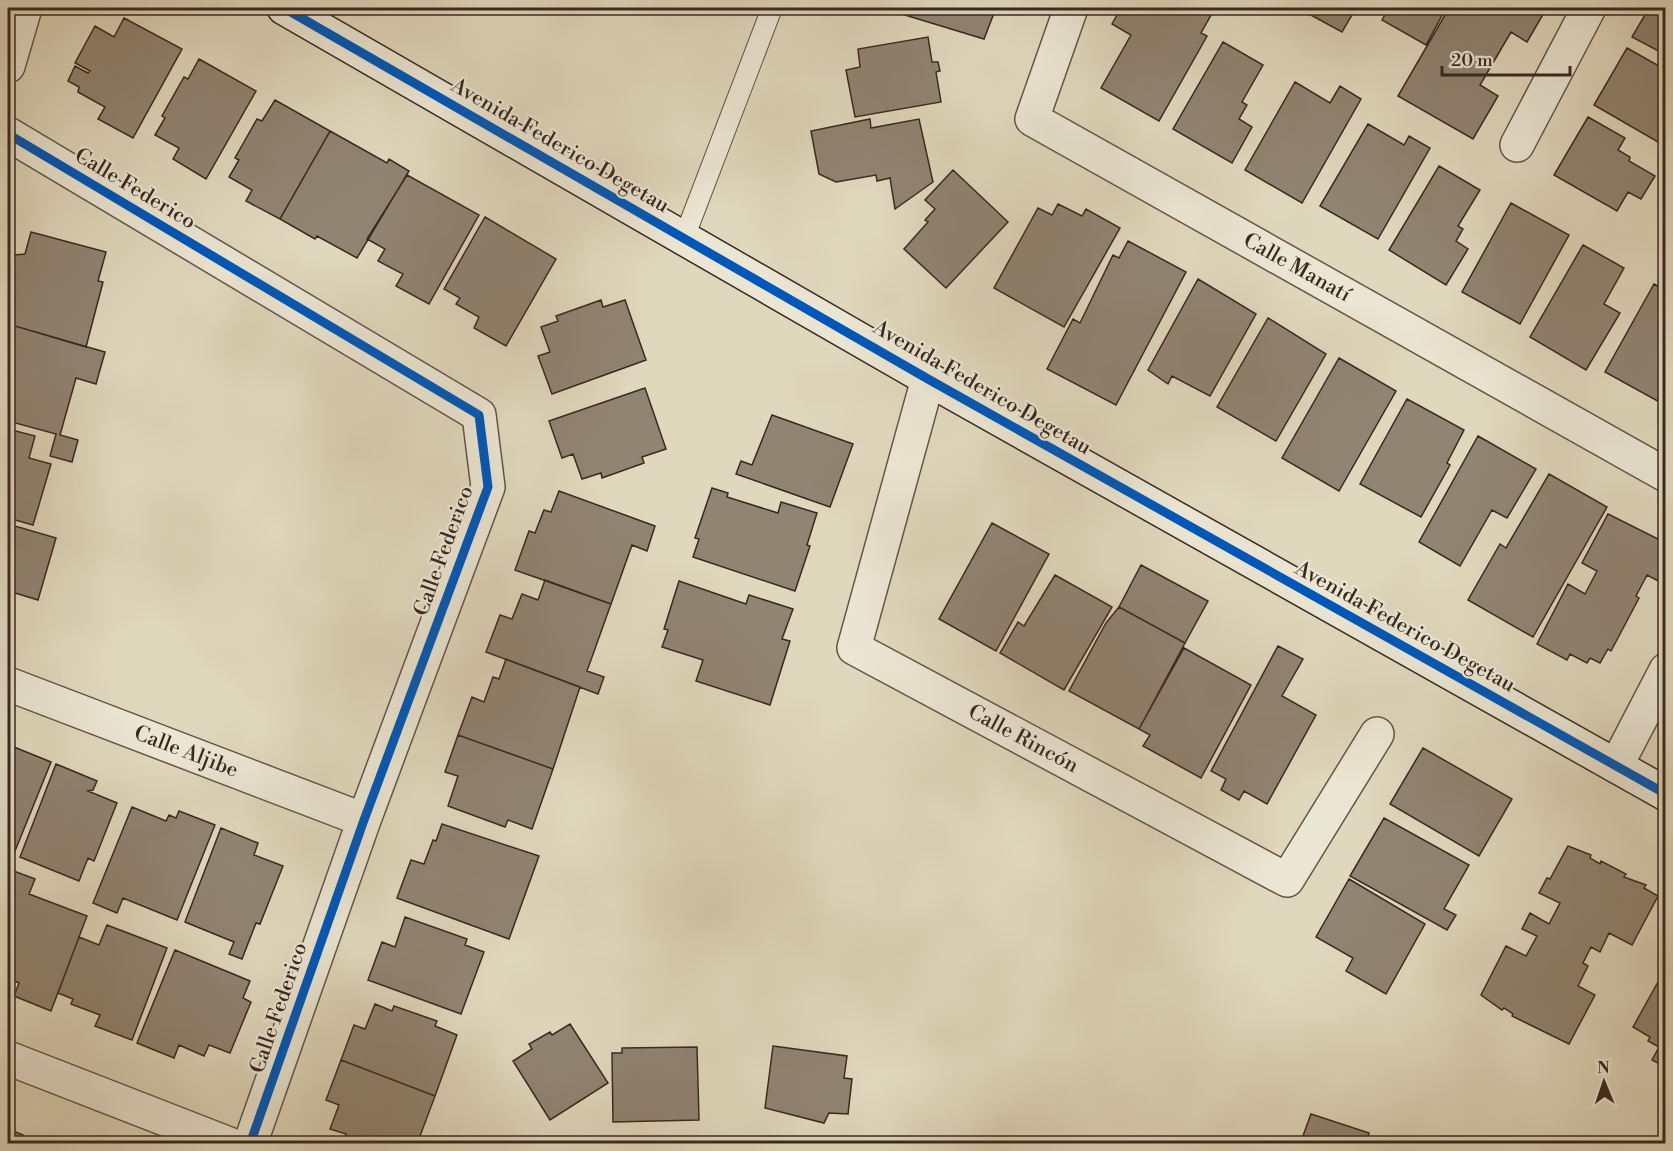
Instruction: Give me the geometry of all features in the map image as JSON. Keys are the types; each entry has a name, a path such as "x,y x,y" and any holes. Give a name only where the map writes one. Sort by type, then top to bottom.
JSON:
{"street":[{"path":"8,66 25,8"},
{"name":"Avenida Federico Degetau","path":"284,8 928,379 1665,794"},
{"name":"Calle Manatí","path":"1071,8 1032,119 1665,475"},
{"path":"1517,145 1588,8"},
{"name":"Calle Federico","path":"8,134 479,415 488,487 364,820 250,1143"},
{"name":"Calle Rincón","path":"928,379 854,648 1287,879 1377,734"},
{"path":"1616,766 1665,670"},
{"name":"Calle Aljibe","path":"8,684 364,820"},
{"path":"8,1058 229,1143"}],"lane":[{"path":"684,238 772,8"}],"building":[{"path":"882,8 996,8 984,39"},
{"path":"1121,8 1215,8 1201,33 1207,36 1159,121 1101,88 1131,35 1112,24"},
{"path":"1298,8 1356,8 1342,32"},
{"path":"1381,8 1446,8 1426,45 1382,20 1387,11"},
{"path":"1449,8 1538,8 1545,11 1527,42 1511,32 1480,85 1498,96 1473,139 1398,96"},
{"path":"1649,8 1666,8 1666,55 1632,37"},
{"path":"124,18 182,49 133,138 98,119 105,107 78,92 79,87 68,81 75,66 88,73 90,71 75,63 95,26 114,37"},
{"path":"928,37 932,62 938,62 940,71 936,72 941,102 855,117 846,70 860,67 858,49"},
{"path":"1223,42 1263,65 1242,102 1247,105 1239,119 1252,127 1232,163 1173,129"},
{"path":"1627,48 1666,70 1666,129 1658,142 1594,105"},
{"path":"199,59 256,91 206,179 173,159 179,148 155,135 165,118 162,116 184,77 188,79"},
{"path":"1295,82 1330,103 1340,86 1361,99 1302,203 1245,170"},
{"path":"275,100 330,131 280,219 246,201 252,190 229,177 239,160 235,158 257,119 262,121"},
{"path":"1588,117 1625,138 1618,150 1630,157 1629,161 1655,176 1641,199 1628,192 1617,211 1554,175"},
{"path":"870,119 871,128 919,119 933,182 895,209 890,178 877,181 876,175 836,182 819,174 811,131"},
{"path":"1368,124 1404,145 1409,136 1430,148 1378,239 1320,206"},
{"path":"330,131 387,163 389,159 409,171 357,258 317,236 315,239 280,219"},
{"path":"1439,166 1480,190 1458,226 1463,229 1456,241 1468,249 1446,285 1389,250"},
{"path":"953,170 1008,222 946,288 904,249 928,222 925,220 935,209 925,200"},
{"path":"407,175 479,215 429,304 396,286 403,274 378,261 385,249 367,239"},
{"path":"1511,203 1569,235 1520,324 1462,292"},
{"path":"1058,204 1082,216 1086,209 1120,228 1064,327 994,288 1038,208 1052,215"},
{"path":"485,217 556,259 506,346 474,328 479,317 456,304 460,298 444,289"},
{"path":"31,232 106,252 98,281 103,282 86,347 8,324 8,279 14,255 25,254"},
{"path":"1128,241 1186,272 1116,405 1047,369 1073,319 1080,323 1113,255 1119,258"},
{"path":"1583,245 1624,268 1604,304 1620,313 1586,370 1530,337"},
{"path":"1198,279 1256,314 1210,396 1172,376 1168,384 1148,370"},
{"path":"1654,284 1666,291 1663,404 1605,372"},
{"path":"601,300 603,307 625,300 646,360 552,394 538,356 550,352 541,327 558,321 556,316"},
{"path":"1268,318 1326,354 1276,441 1217,407"},
{"path":"8,324 105,352 96,384 76,378 60,435 78,440 72,462 50,456 56,434 8,421"},
{"path":"1339,358 1396,391 1339,491 1282,458"},
{"path":"645,388 666,449 642,457 644,463 602,478 601,473 582,479 573,454 562,458 549,421"},
{"path":"1407,399 1464,430 1447,463 1450,465 1421,517 1360,484"},
{"path":"772,415 853,444 830,507 736,474 741,461 752,465"},
{"path":"8,429 35,436 29,458 51,464 33,525 8,518"},
{"path":"1478,436 1536,469 1507,518 1492,510 1460,566 1419,542"},
{"path":"1549,474 1607,507 1533,637 1468,600 1500,544 1506,548"},
{"path":"712,488 728,493 727,497 778,513 781,502 817,513 807,545 810,546 795,591 693,557 699,539 695,538"},
{"path":"559,491 655,526 647,551 632,545 611,604 515,570 529,531 535,533 544,510 551,512"},
{"path":"1608,514 1666,543 1666,585 1647,575 1636,596 1639,598 1611,651 1608,649 1600,663 1590,658 1587,663 1570,654 1567,660 1537,644 1568,584 1585,594 1597,571 1582,563"},
{"path":"992,523 1049,554 996,651 939,619"},
{"path":"8,524 56,538 38,600 15,593 13,598 8,596"},
{"path":"1141,565 1208,601 1185,643 1119,607"},
{"path":"1055,575 1112,607 1064,690 1000,653 1018,622 1024,626"},
{"path":"545,580 611,604 587,671 604,677 598,694 486,652 500,615 512,619 522,594 538,600"},
{"path":"679,581 746,604 749,595 793,609 782,639 790,641 770,705 696,681 703,660 662,647 668,630 664,629"},
{"path":"1119,607 1185,643 1139,729 1069,691 1106,623"},
{"path":"1278,646 1303,659 1282,696 1316,715 1267,804 1244,791 1239,800 1221,790 1226,779 1211,771"},
{"path":"1184,648 1251,685 1201,778 1143,746 1150,735 1139,729"},
{"path":"506,659 580,687 553,769 458,735 472,697 484,702 493,677 499,679"},
{"path":"458,735 553,769 532,829 508,820 505,827 448,806 458,776 445,772"},
{"path":"14,747 51,762 13,856 8,854 8,760"},
{"path":"1423,748 1512,799 1479,856 1390,804"},
{"path":"56,764 97,781 93,790 88,791 117,803 94,861 88,858 79,881 20,857"},
{"path":"132,807 166,821 169,815 176,818 179,811 215,825 177,920 123,898 117,913 93,903"},
{"path":"1384,818 1469,865 1444,909 1456,915 1447,930 1350,876"},
{"path":"442,824 539,856 509,939 397,898 411,860 424,864"},
{"path":"221,828 258,843 254,855 283,866 260,924 256,923 242,959 229,954 234,942 185,922"},
{"path":"1568,846 1591,855 1590,858 1600,864 1601,861 1626,874 1624,877 1646,885 1644,888 1658,896 1632,945 1609,933 1600,952 1591,947 1583,963 1588,966 1578,986 1595,995 1569,1044 1512,1016 1513,1014 1504,1008 1502,1010 1481,995 1506,946 1526,956 1537,936 1522,929 1530,913 1549,924 1560,903 1539,893 1547,878 1550,879"},
{"path":"11,870 35,879 29,894 87,916 51,1011 14,996 19,983 8,978 8,878"},
{"path":"1349,879 1425,924 1386,994 1346,971 1353,958 1316,937"},
{"path":"405,917 467,939 465,945 484,952 461,1014 368,980 382,942 395,947"},
{"path":"107,925 167,948 132,1040 95,1026 100,1015 71,1004 73,999 58,993 79,937 99,945"},
{"path":"175,950 250,981 243,998 251,1002 230,1053 209,1045 204,1056 179,1045 174,1058 137,1043"},
{"path":"1658,982 1666,987 1666,1067 1652,1060 1659,1047 1648,1041 1650,1037 1633,1027"},
{"path":"375,1004 392,1011 394,1006 437,1021 435,1026 457,1035 435,1096 341,1060 354,1025 365,1029"},
{"path":"570,1024 608,1083 550,1120 513,1061 532,1049 529,1044 550,1032 552,1035"},
{"path":"773,1046 847,1056 844,1078 852,1079 848,1114 829,1113 824,1123 765,1108"},
{"path":"697,1047 699,1120 613,1122 612,1053 622,1053 622,1048"},
{"path":"341,1060 435,1096 417,1144 351,1144 344,1141 346,1134 330,1129 339,1105 326,1100"},
{"path":"1311,1114 1369,1133 1366,1144 1300,1144"},
{"path":"8,1129 23,1135 20,1144 8,1144"}],"cycle path":[{"path":"284,8 928,379 1666,794"},
{"path":"8,134 479,415 488,487 364,820 250,1144"}]}
